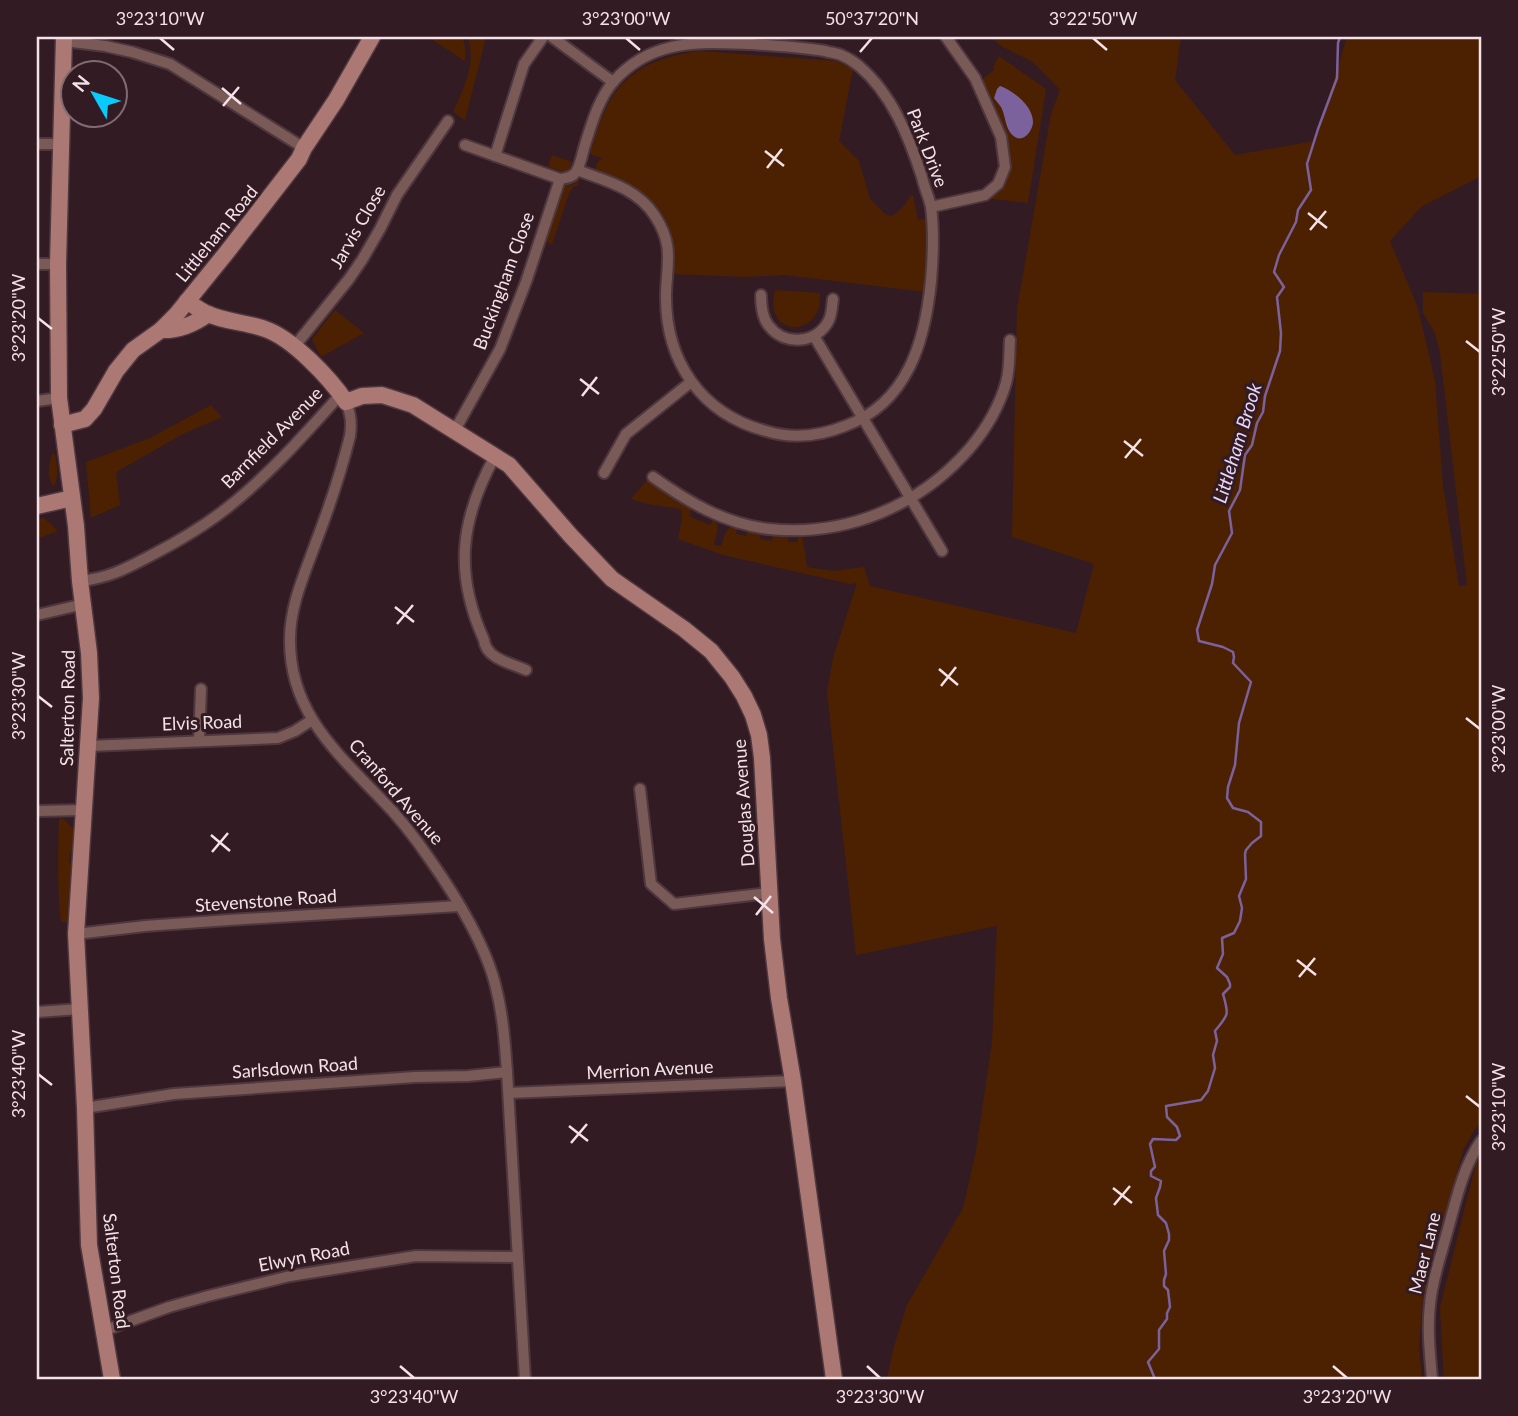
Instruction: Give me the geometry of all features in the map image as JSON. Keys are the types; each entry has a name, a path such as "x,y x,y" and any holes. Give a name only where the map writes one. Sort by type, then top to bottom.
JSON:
{"street":[{"name":"Littleham Road","path":"62,425 85,419 133,350 161,330 274,194 336,100 372,37"},
{"path":"495,156 524,64 543,37"},
{"path":"930,207 985,195 998,184 1005,167 1001,138 975,78 946,37"},
{"path":"558,38 613,82"},
{"path":"64,39 132,52 170,64 304,148"},
{"name":"Salterton Road","path":"64,39 58,264 59,398 84,604 91,687 76,934 89,1245 112,1379"},
{"name":"Park Drive","path":"577,170 602,99 613,82 647,56 684,44 790,46 842,55 873,79 896,111 913,148 930,207 933,257 925,326 915,358 905,377 889,397 862,419 821,433 793,436 745,425 730,417 691,383"},
{"name":"Jarvis Close","path":"294,347 362,260 397,195 448,121"},
{"path":"37,144 61,144"},
{"path":"465,145 560,179 570,177 577,170 629,190 655,215 669,255 666,313 670,334 677,358 691,383 626,434 604,473"},
{"name":"Buckingham Close","path":"455,430 500,349 526,282 560,179"},
{"path":"37,264 58,264"},
{"path":"761,295 763,312 769,326 783,337 793,340 814,336 827,323 834,299"},
{"path":"187,301 208,314 276,334 328,379 343,398"},
{"path":"161,330 169,331 189,325 208,314"},
{"path":"814,336 942,551"},
{"path":"653,477 696,506 725,519 769,529 811,529 841,525 874,516 911,499 944,474 988,423 1006,383 1010,340"},
{"name":"Douglas Avenue","path":"343,398 382,395 396,398 413,405 509,465 612,579 711,651 744,696 759,735 772,939 834,1379"},
{"path":"37,401 59,398"},
{"name":"Barnfield Avenue","path":"80,581 114,575 200,528 229,507 343,398"},
{"name":"Cranford Avenue","path":"343,398 350,413 350,436 292,616 290,639 297,688 312,720 333,749 381,799 444,880 486,956 496,987 508,1072 524,1379"},
{"path":"495,456 480,488 466,533 464,561 469,602 489,654 526,670"},
{"path":"37,506 72,498"},
{"path":"37,615 84,604"},
{"path":"199,741 201,689"},
{"name":"Elvis Road","path":"89,746 278,738 312,720"},
{"path":"640,789 651,884 674,904 769,893"},
{"path":"37,811 85,810"},
{"name":"Stevenstone Road","path":"76,934 145,926 459,906"},
{"path":"37,1012 79,1009"},
{"name":"Sarlsdown Road","path":"85,1108 174,1094 508,1072"},
{"name":"Merrion Avenue","path":"509,1093 793,1080"},
{"name":"Maer Lane","path":"1432,1379 1429,1331 1433,1283 1461,1186 1471,1158 1481,1141"},
{"name":"Elwyn Road","path":"103,1331 169,1307 290,1276 416,1256 517,1257"}],"shaded area":[{"path":"428,37 462,37 465,61"},
{"path":"467,37 486,37 465,120 453,112 465,85 470,65"},
{"path":"990,37 1181,37 1175,80 1235,155 1315,141 1347,37 1481,37 1481,176 1421,207 1390,241 1418,308 1435,381 1443,486 1459,586 1467,585 1440,353 1435,333 1423,313 1423,292 1481,294 1481,1122 1463,1151 1431,1256 1423,1298 1419,1346 1422,1379 887,1379 907,1305 963,1208 976,1151 992,1043 997,926 856,955 827,692 833,658 857,583 850,584 723,555 678,539 681,509 631,499 647,480 674,500 692,508 689,516 710,525 714,518 717,528 714,545 721,546 726,532 733,526 737,526 736,534 746,536 748,528 761,531 760,539 772,541 773,532 788,533 788,542 798,542 798,534 802,533 807,567 833,571 864,567 870,586 1076,633 1094,564 1012,537 1017,309 1051,114 1060,90 1033,62 1003,47"},
{"path":"701,51 836,61 853,69 839,141 859,161 870,199 886,215 891,216 897,212 913,195 918,220 939,210 938,291 926,292 784,275 746,277 670,274 673,247 665,218 647,197 622,182 595,171 602,158 590,152 607,107 627,79 661,60"},
{"path":"999,56 1046,89 1028,203 984,198 1004,182 1008,166 1001,132 984,89 984,78 994,70"},
{"path":"1000,86 1017,95 1030,110 1033,125 1025,137 1015,137 1009,131 1001,107 994,98"},
{"path":"552,155 572,162 568,171 548,167"},
{"path":"579,180 578,185 569,193 552,244 543,241 560,190"},
{"path":"775,290 820,293 819,306 814,317 797,327 784,324 774,310"},
{"path":"335,310 364,333 321,357 312,339"},
{"path":"211,405 222,417 181,435 116,472 120,505 91,518 86,462 150,438"},
{"path":"52,454 55,454 57,467 54,487 49,475"},
{"path":"44,518 58,531 37,539 37,520"},
{"path":"59,818 64,819 74,830 69,862 67,922 61,922 60,909"},
{"path":"1481,1156 1481,1379 1444,1379 1440,1308 1475,1167"}],"waterway":[{"name":"Littleham Brook","path":"1155,1379 1148,1362 1159,1349 1159,1330 1167,1319 1170,1307 1168,1290 1164,1286 1164,1251 1169,1234 1166,1223 1158,1215 1156,1198 1161,1181 1151,1176 1155,1167 1150,1144 1153,1139 1176,1140 1180,1136 1177,1127 1167,1117 1166,1106 1201,1100 1208,1091 1215,1068 1215,1031 1226,1014 1223,994 1230,987 1227,977 1217,968 1223,954 1222,938 1234,933 1240,921 1242,908 1239,896 1246,879 1245,854 1261,836 1261,822 1248,812 1233,808 1227,798 1235,765 1239,723 1251,682 1233,663 1233,652 1199,641 1197,630 1212,584 1215,565 1232,533 1229,511 1240,490 1245,455 1252,445 1280,351 1277,297 1284,287 1274,272 1279,255 1296,222 1298,210 1311,190 1307,164 1337,78 1340,37"}]}
